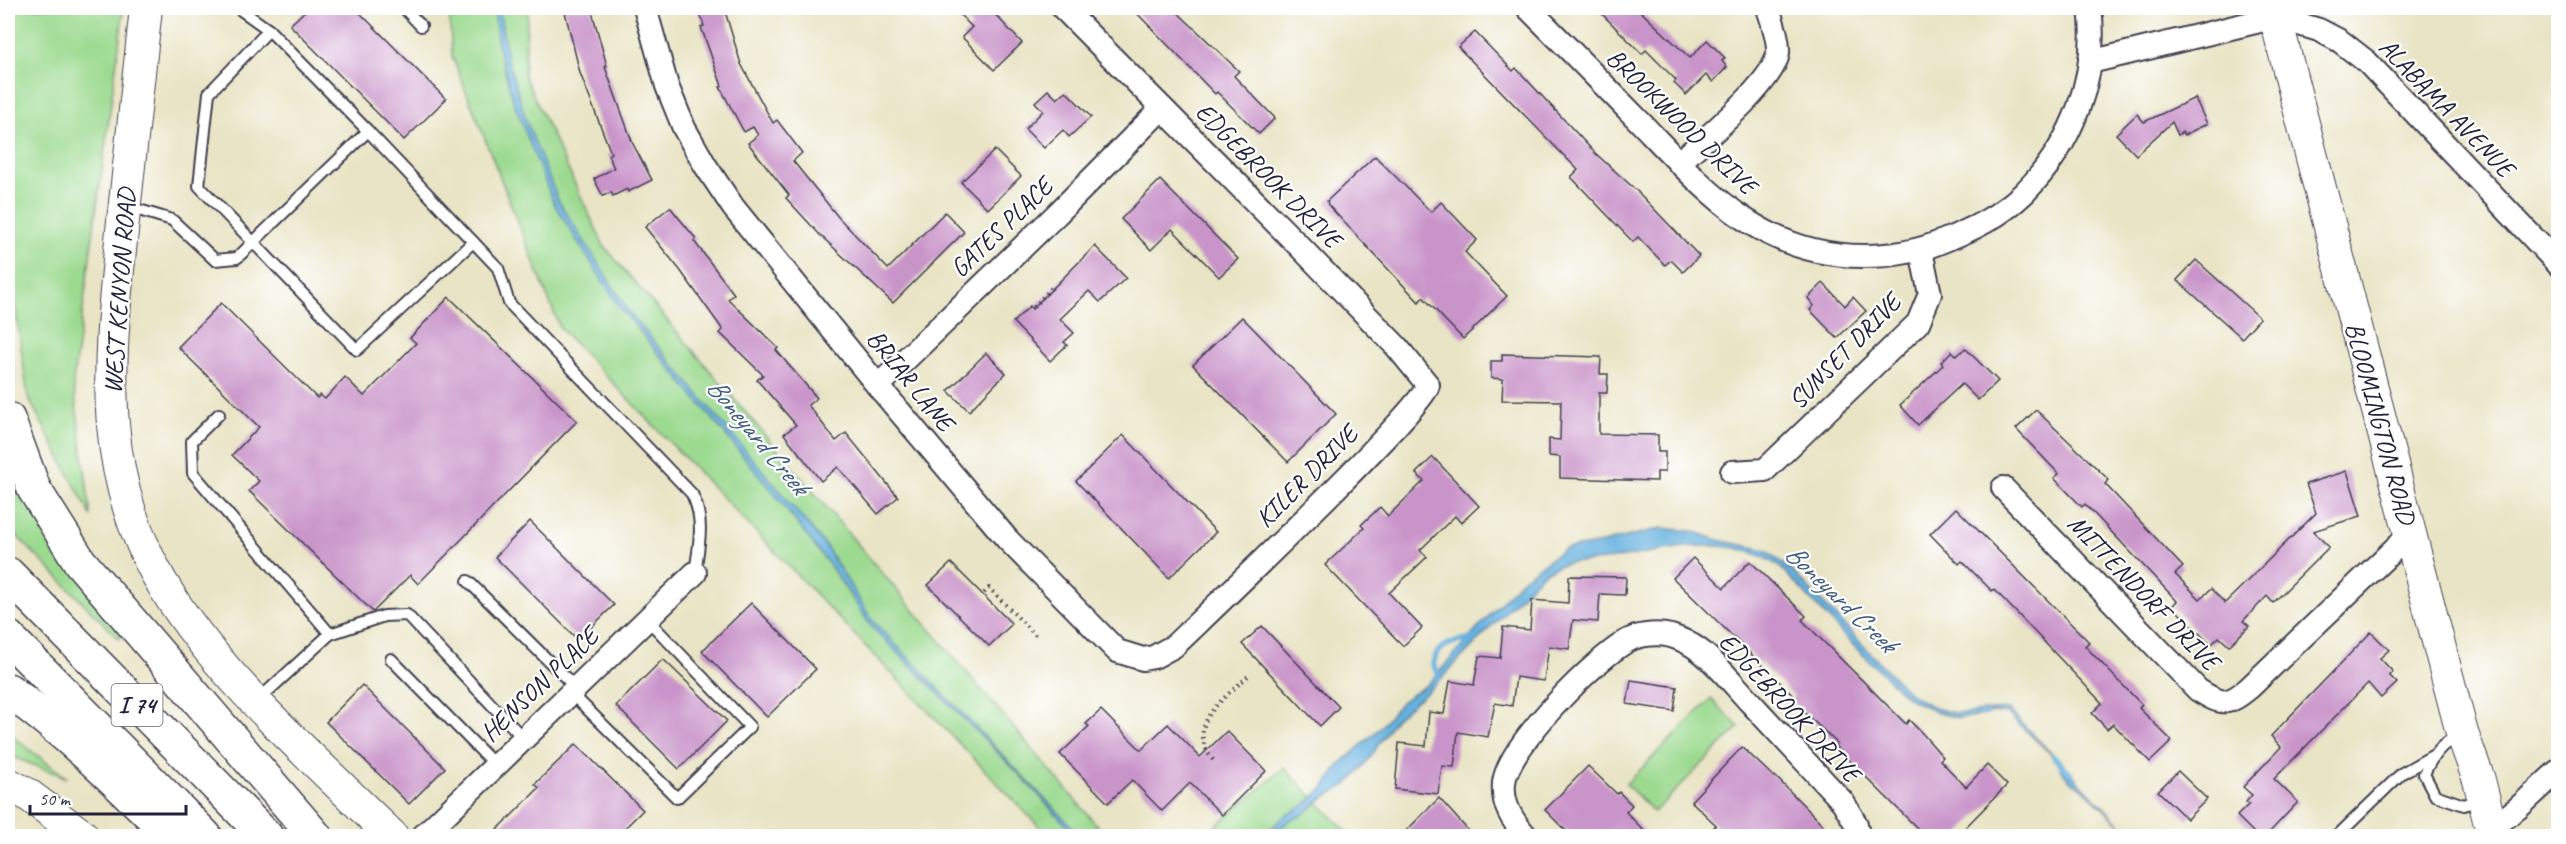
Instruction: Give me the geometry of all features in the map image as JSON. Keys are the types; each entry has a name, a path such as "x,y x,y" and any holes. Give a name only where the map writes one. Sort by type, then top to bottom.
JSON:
{"highway":[{"path":"8,419 34,489 80,562 315,837"},
{"name":"I 74","path":"8,574 266,837"},
{"name":"I 74","path":"8,637 205,837"},
{"path":"8,690 36,710 98,764 172,837"}],"street":[{"name":"WEST KENYON ROAD","path":"146,8 110,342 110,400 120,477 131,513 153,567 172,600 208,649 392,837"},
{"name":"BRIAR LANE","path":"645,8 667,86 684,128 733,207 878,386 1007,539 1117,651 1136,658 1154,657 1174,646 1220,601"},
{"name":"EDGEBROOK DRIVE","path":"1064,8 1396,346 1425,379 1428,387"},
{"name":"BROOKWOOD DRIVE","path":"1528,8 1679,163 1731,212 1782,241 1815,252 1843,256 1884,256 1921,251"},
{"path":"1679,163 1762,84 1774,66 1778,52 1768,8"},
{"path":"1921,251 1986,224 2010,206 2036,180 2056,154 2072,126 2083,95 2090,62 2090,8"},
{"path":"2090,62 2275,12"},
{"name":"ALABAMA AVENUE","path":"2275,12 2340,41 2367,62 2559,264"},
{"name":"BLOOMINGTON ROAD","path":"2275,12 2462,733 2484,798 2489,834"},
{"name":"GATES PLACE","path":"878,386 1050,221 1162,108"},
{"name":"SUNSET DRIVE","path":"1732,472 1766,470 1918,322 1930,294 1921,251"},
{"name":"KILER DRIVE","path":"1220,601 1373,450 1418,403 1428,387"},
{"name":"MITTENDORF DRIVE","path":"2003,488 2198,690 2215,701 2224,703 2234,700 2249,688 2410,534"},
{"name":"HENSON PLACE","path":"423,837 695,573"},
{"name":"EDGEBROOK DRIVE","path":"1526,837 1513,821 1504,798 1504,782 1510,764 1524,742 1556,705 1608,653 1632,638 1648,635 1669,636 1701,651 1843,802 1856,824 1858,837"},
{"path":"2489,834 2559,771"},
{"path":"8,784 27,794 83,837"}],"lane":[{"path":"238,8 269,30 498,268 509,303 692,494 699,508 701,535 695,573"},
{"path":"404,8 421,26"},
{"path":"269,30 209,93 199,186 357,350 473,242"},
{"path":"125,206 172,220 215,260 237,258 368,131"},
{"path":"219,414 192,441 193,473 330,634"},
{"path":"468,581 677,798 750,727 647,619"},
{"path":"257,701 330,634 384,616 407,615 524,739"},
{"path":"391,659 496,766"},
{"path":"2337,837 2402,773 2432,756 2446,741 2462,733"},
{"path":"2432,756 2424,774 2435,795 2464,805 2484,798"}],"path":[{"path":"1034,307 1054,285"},
{"path":"984,593 989,588 1038,638"},
{"path":"1213,760 1203,740 1202,728 1219,704 1248,676"}],"green space":[{"path":"8,8 124,8 73,382 91,516 28,397 8,256"},
{"path":"449,8 528,8 524,75 604,246 1106,836 1048,836 560,328 452,56"},
{"path":"8,458 123,635 119,639 8,527"},
{"path":"1711,699 1739,727 1654,812 1626,784"},
{"path":"8,733 67,778 8,755"},
{"path":"1284,768 1351,836 1204,836"}],"water":[{"path":"494,8 499,8 507,58 527,123 558,200 629,312 825,545 872,620 1081,836 1076,836 1020,775 871,626 831,567 774,493 618,305 554,204 514,103 498,47"},
{"path":"1662,528 1692,531 1718,540 1766,550 1794,573 1908,692 1931,705 1956,713 2009,710 2132,836 2080,786 2070,780 2064,774 2059,762 2008,714 1992,712 1986,715 1959,718 1936,712 1908,698 1854,646 1780,567 1759,555 1738,549 1694,546 1605,560 1567,563 1543,573 1435,685 1395,719 1369,759 1347,785 1323,798 1301,816 1290,820 1271,836 1263,836 1286,815 1301,808 1324,788 1339,765 1379,729 1402,701 1428,684 1522,579 1564,549 1599,544"}],"building":[{"path":"308,8 355,8 446,99 404,140 290,25"},
{"path":"564,8 591,8 607,66 605,67 633,144 652,180 628,192 627,189 613,196 611,192 603,196 594,179 614,168 608,155 611,153 580,73"},
{"path":"698,8 724,8 741,64 773,123 777,120 802,153 793,161 839,218 888,269 945,212 964,232 893,303 820,235 786,198 789,195 748,143 758,135 753,127 744,132 720,87 722,86 701,27 704,26"},
{"path":"953,8 989,8 1022,43 994,70 962,37 972,27"},
{"path":"1132,8 1173,8 1239,71 1234,76 1275,118 1259,134 1217,92 1215,94"},
{"path":"1596,8 1637,8 1690,58 1707,40 1725,58 1722,61 1727,67 1713,82 1706,75 1686,95 1674,83 1676,80 1646,50 1642,54"},
{"path":"1475,32 1513,71 1516,68 1595,153 1636,190 1699,256 1683,272 1671,260 1665,265 1638,237 1633,242 1571,177 1578,170 1458,47"},
{"path":"1048,90 1057,99 1066,91 1091,117 1069,137 1063,130 1044,148 1025,129 1043,111 1035,102"},
{"path":"2195,98 2207,124 2184,135 2182,132 2178,135 2172,122 2136,155 2116,134 2137,114 2144,122"},
{"path":"995,150 1021,176 988,209 961,182"},
{"path":"1375,156 1431,212 1441,202 1477,240 1465,252 1507,296 1463,339 1423,297 1419,302 1328,205 1327,201"},
{"path":"1160,180 1238,259 1219,277 1172,229 1151,250 1121,219"},
{"path":"670,207 696,239 694,241 734,294 728,299 778,348 776,350 817,398 808,405 836,441 846,433 898,497 878,514 838,467 821,481 784,434 796,425 757,380 763,375 720,333 723,330 680,270 645,227"},
{"path":"1095,246 1126,278 1100,302 1089,291 1060,319 1074,333 1064,342 1067,345 1050,361 1013,322 1030,306 1032,309"},
{"path":"2196,260 2260,318 2242,338 2177,280"},
{"path":"1823,283 1845,306 1853,297 1866,311 1837,338 1810,310 1814,306 1808,298"},
{"path":"449,297 577,421 418,584 410,575 373,612 249,491 259,481 232,455 259,427 178,347 221,303 317,398 320,395 325,399 345,377 364,396 416,343 410,338"},
{"path":"1242,317 1336,414 1288,462 1193,365"},
{"path":"1965,348 1998,381 1978,400 1962,384 1918,425 1900,405 1943,365 1941,362 1952,351 1957,356"},
{"path":"986,353 1006,373 969,411 948,391"},
{"path":"1502,354 1601,357 1600,374 1608,374 1607,393 1599,393 1599,434 1658,435 1658,452 1665,452 1665,472 1657,472 1657,481 1560,478 1560,457 1549,456 1549,439 1560,440 1561,401 1502,400 1503,379 1491,378 1491,361 1502,361"},
{"path":"2036,410 2109,480 2105,484 2183,567 2175,574 2200,599 2211,589 2225,603 2316,513 2306,484 2347,471 2361,516 2313,531 2329,547 2273,603 2267,596 2243,621 2249,626 2229,646 2219,637 2211,645 2172,606 2177,601 2085,504 2082,507 2054,478 2059,474 2016,429"},
{"path":"1123,435 1216,532 1169,578 1076,481"},
{"path":"1433,457 1479,506 1461,523 1455,516 1420,550 1427,557 1389,593 1422,628 1403,646 1325,565 1364,528 1361,525 1380,507 1388,516 1424,481 1416,473"},
{"path":"1956,508 2089,642 2085,646 2142,705 2139,708 2172,741 2150,762 2113,724 2107,729 2092,713 2102,703 1994,589 1992,591 1962,561 1959,564 1930,534"},
{"path":"530,521 614,605 578,640 495,557"},
{"path":"1693,558 1724,588 1750,561 1806,616 1802,620 1906,724 1909,720 1922,733 1943,757 1940,760 1966,787 1987,765 2007,785 1956,837 1926,837 1835,746 1837,743 1791,700 1794,696 1673,578"},
{"path":"951,563 1012,624 989,646 928,585"},
{"path":"1569,576 1626,577 1625,595 1600,594 1598,622 1573,620 1569,649 1549,646 1544,681 1516,677 1512,706 1495,703 1488,737 1458,732 1454,767 1442,766 1438,794 1395,789 1399,743 1426,746 1429,712 1444,714 1450,681 1474,685 1479,656 1500,658 1503,627 1530,630 1532,600 1568,603"},
{"path":"751,603 816,669 767,717 702,651"},
{"path":"1262,626 1339,707 1320,726 1242,644"},
{"path":"2371,632 2389,650 2380,658 2393,672 2389,675 2397,683 2381,698 2368,683 2274,779 2298,802 2265,837 2258,837 2237,816 2249,804 2246,802 2252,795 2243,787 2281,747 2271,736"},
{"path":"663,659 727,721 679,769 616,706"},
{"path":"1631,680 1677,687 1674,711 1627,704"},
{"path":"362,685 445,768 409,804 326,722"},
{"path":"1101,710 1141,750 1168,724 1200,757 1227,731 1266,771 1222,815 1190,783 1162,811 1132,780 1108,803 1060,754 1089,726 1086,724"},
{"path":"576,744 643,810 616,837 490,837 539,788 535,784"},
{"path":"1742,747 1775,776 1824,826 1813,837 1705,837 1716,825 1691,801"},
{"path":"1588,766 1632,805 1626,812 1650,837 1572,837 1545,810"},
{"path":"2178,771 2207,799 2187,819 2158,791"},
{"path":"1439,798 1474,837 1400,837"}],"waterway":[{"name":"Boneyard Creek","path":"1436,680 1439,676 1433,664 1439,650 1449,644 1476,637"},
{"name":"Boneyard Creek","path":"2054,757 2070,773"}]}
